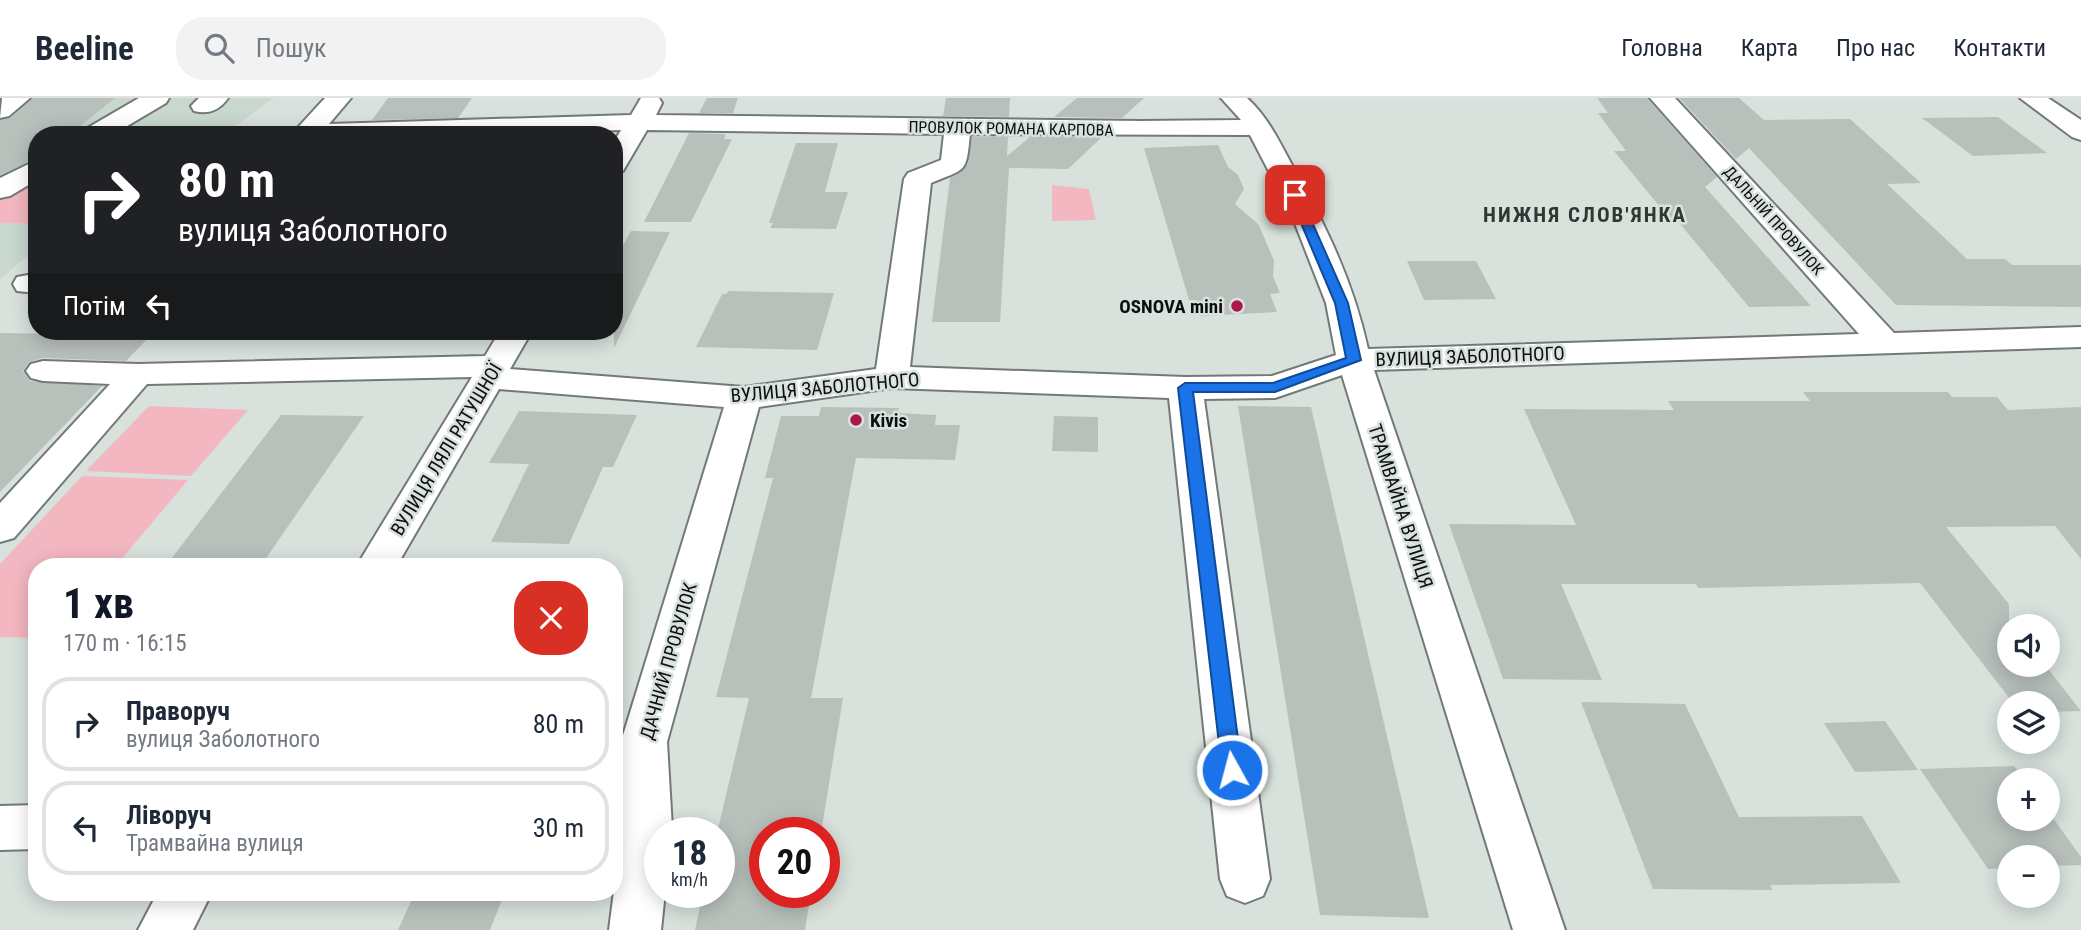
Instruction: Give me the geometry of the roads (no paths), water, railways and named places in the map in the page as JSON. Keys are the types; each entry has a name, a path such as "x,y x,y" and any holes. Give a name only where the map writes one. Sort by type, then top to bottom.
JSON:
{"street":[{"path":"0,111 18,98"},
{"path":"109,126 157,98"},
{"path":"312,126 340,98"},
{"path":"623,150 653,98"},
{"path":"772,98 776,125"},
{"path":"776,125 800,98"},
{"name":"ТРАМВАЙНА ВУЛИЦЯ","path":"1233,98 1258,127 1306,216 1337,290 1354,360 1539,930"},
{"name":"ДАЛЬНІЙ ПРОВУЛОК","path":"1662,98 1885,343"},
{"path":"2036,101 2081,103"},
{"path":"2036,101 2081,132"},
{"name":"ПРОВУЛОК РОМАНА КАРПОВА","path":"518,126 640,122 958,127 1057,118 1258,127"},
{"path":"892,377 918,179 954,164 958,127"},
{"path":"0,190 28,173"},
{"name":"ВУЛИЦЯ ЗАБОЛОТНОГО","path":"43,371 138,374 492,372 744,398 892,377 1185,388 1275,387 1354,360 2081,337"},
{"name":"ВУЛИЦЯ ЛЯЛІ РАТУШНОЇ","path":"381,558 511,340"},
{"path":"0,528 138,374"},
{"path":"1185,388 1245,879"},
{"name":"ДАЧНИЙ ПРОВУЛОК","path":"635,930 648,828 644,742 744,398"},
{"path":"0,828 28,827"},
{"path":"164,930 182,901"}],"place":[{"name":"OSNOVA mini","path":"1237,306"},
{"name":"Kivis","path":"856,420"}],"district":[{"name":"НИЖНЯ СЛОВ'ЯНКА","path":"1585,215"}]}
